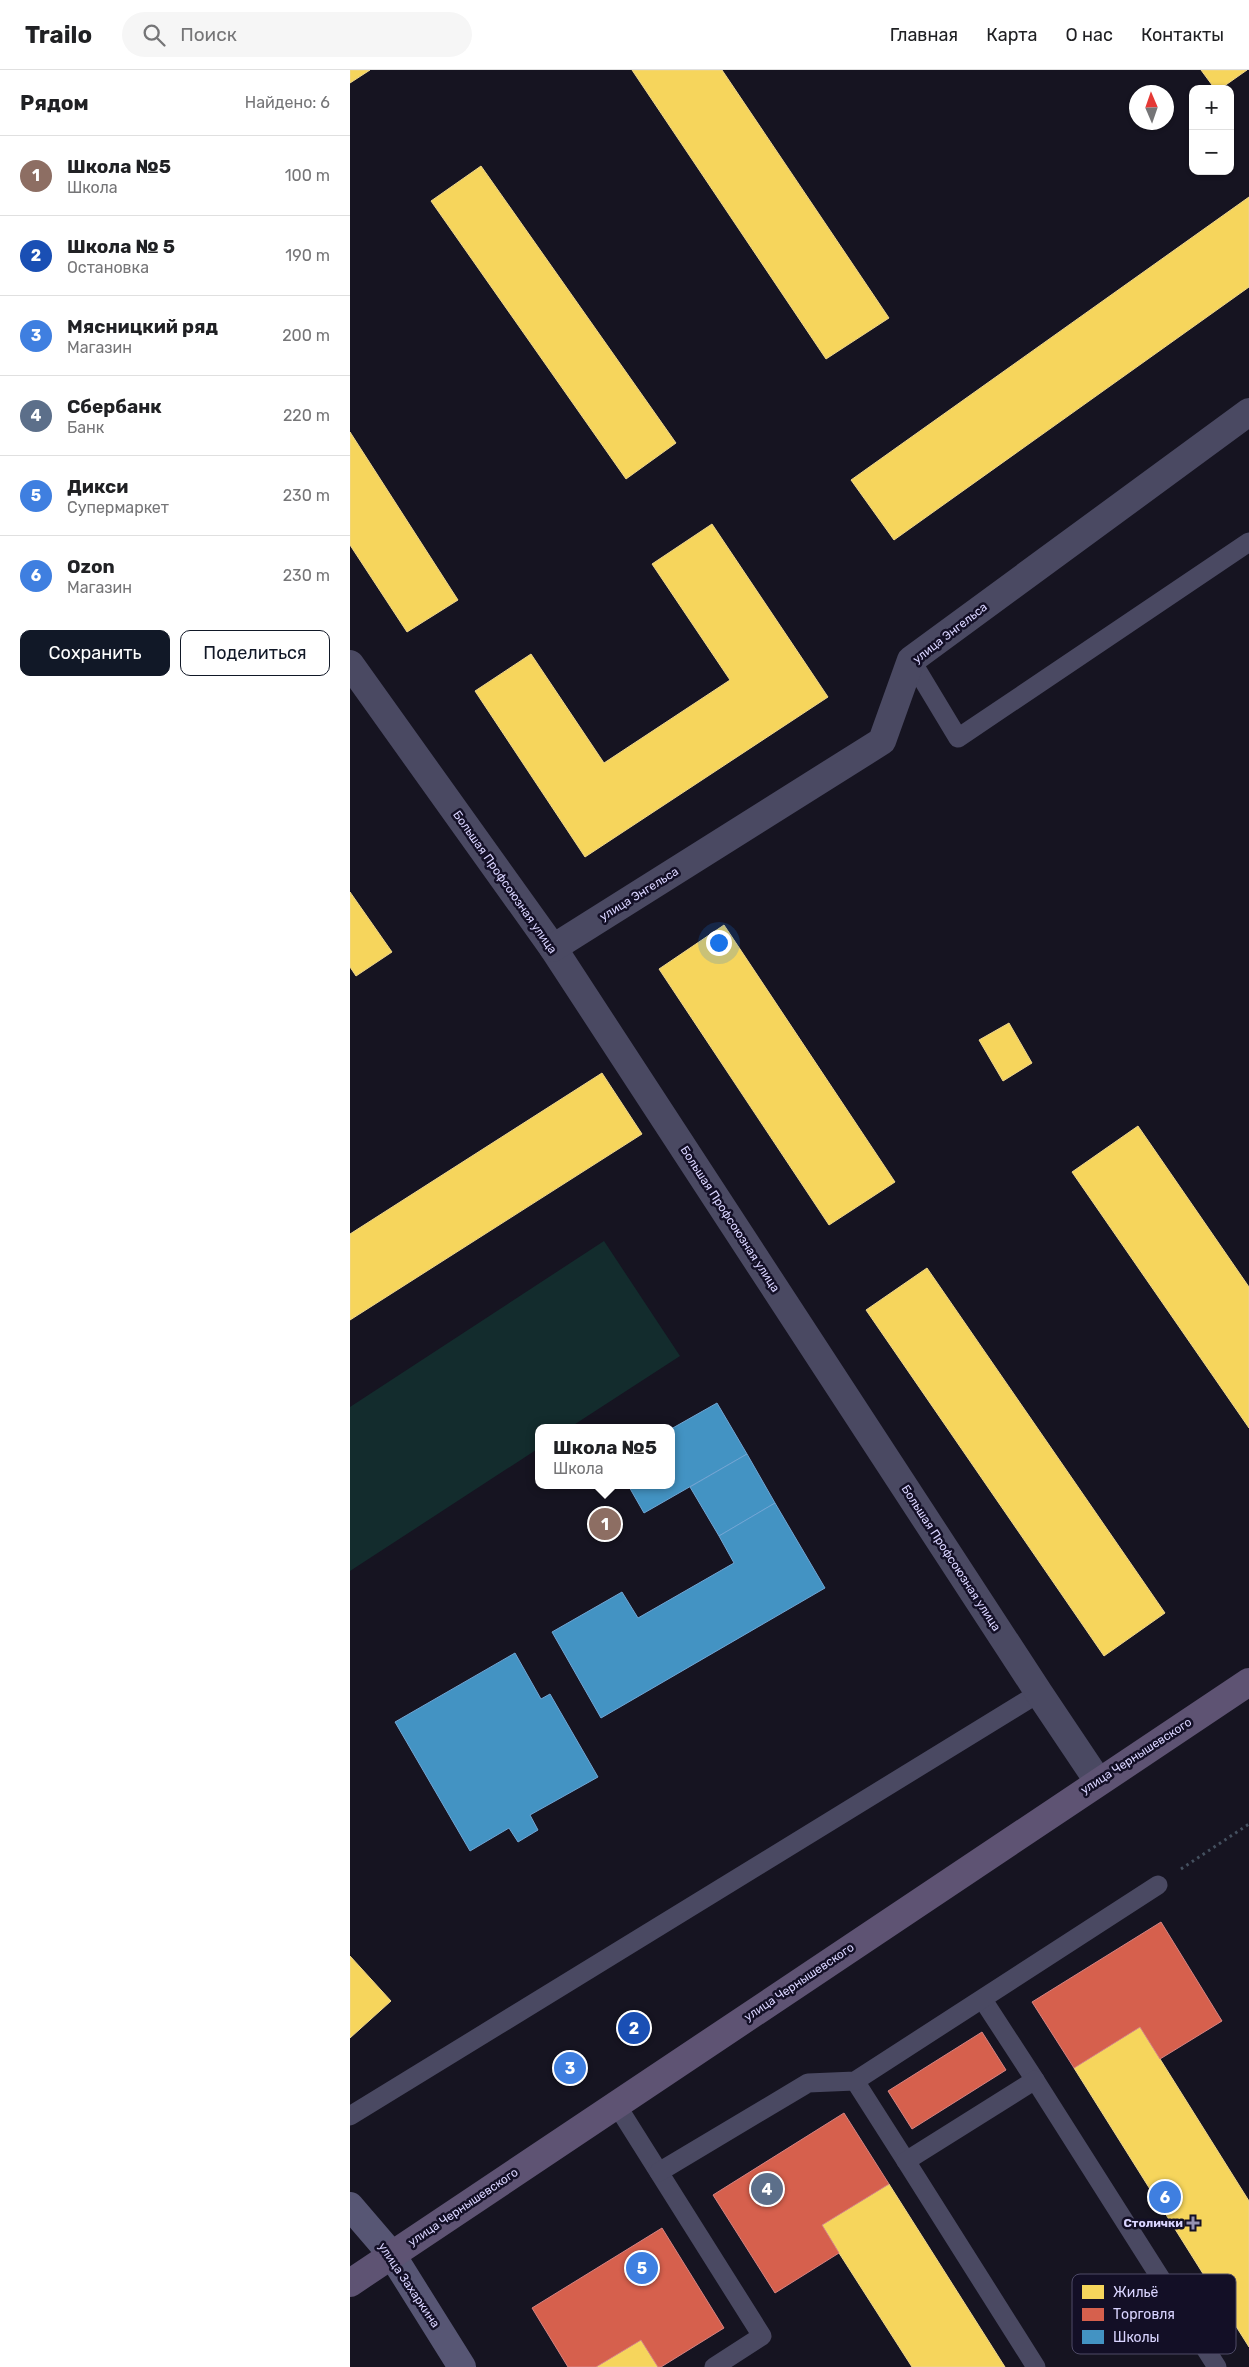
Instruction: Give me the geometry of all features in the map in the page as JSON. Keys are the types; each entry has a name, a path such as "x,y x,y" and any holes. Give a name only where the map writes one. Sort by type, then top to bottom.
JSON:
{"main road":[{"name":"улица Чернышевского","path":"350,2283 1098,1781 1249,1682"}],"street":[{"name":"улица Энгельса","path":"553,948 882,741 911,660 1249,412"},
{"name":"Большая Профсоюзная улица","path":"350,664 553,948 1098,1781"},
{"name":"улица Захаркина","path":"350,2206 392,2255 462,2367"}],"lane":[{"path":"911,660 958,738 1249,542"},
{"path":"350,2116 1039,1693"},
{"path":"659,2172 808,2084 855,2081 983,2000 1158,1885"},
{"path":"983,2000 1158,2274"},
{"path":"906,2161 1035,2080"},
{"path":"855,2081 1036,2367"},
{"path":"616,2104 762,2336 714,2367"},
{"path":"1209,2354 1217,2367"}],"path":[{"path":"1158,1885 1249,1824"}],"green space":[{"path":"604,1241 680,1356 575,1424 535,1424 535,1451 350,1571 350,1407"}],"building: Жильё":[{"path":"350,70 370,70 350,83"},
{"path":"632,70 722,70 889,318 826,359"},
{"path":"1201,70 1247,70 1226,85 1212,85"},
{"path":"481,166 676,443 626,479 431,201"},
{"path":"1249,197 1249,287 894,540 851,480"},
{"path":"350,432 458,600 407,632 350,545"},
{"path":"712,524 828,697 585,857 475,691 531,654 604,763 730,680 652,564"},
{"path":"350,892 392,952 356,976 350,967"},
{"path":"724,925 895,1182 829,1225 659,969"},
{"path":"1009,1023 1032,1063 1003,1081 979,1040"},
{"path":"602,1073 642,1134 350,1320 350,1234"},
{"path":"1138,1126 1249,1287 1249,1428 1072,1172"},
{"path":"927,1268 1165,1613 1104,1656 866,1310"},
{"path":"350,1956 391,2001 350,2038"},
{"path":"1140,2027 1249,2201 1249,2347 1236,2326 1236,2274 1203,2274 1074,2068"},
{"path":"889,2184 1005,2367 912,2367 839,2253 822,2225"},
{"path":"641,2340 658,2367 596,2367"}],"building: Торговля":[{"path":"1161,1922 1222,2021 1160,2059 1140,2027 1074,2068 1032,2002"},
{"path":"982,2032 1006,2070 912,2129 888,2091"},
{"path":"844,2113 889,2184 822,2225 839,2253 775,2293 713,2195"},
{"path":"662,2228 724,2328 661,2367 658,2367 641,2340 596,2367 568,2367 532,2308"}],"building: Школы":[{"path":"717,1403 747,1454 644,1513 630,1489 675,1489 675,1427"},
{"path":"747,1454 775,1503 719,1536 690,1487"},
{"path":"775,1503 825,1588 601,1718 552,1632 622,1592 638,1618 734,1563 719,1536"},
{"path":"515,1653 541,1699 550,1694 598,1777 530,1815 538,1830 518,1842 509,1828 470,1851 395,1722"}],"place":[{"name":"Школа №5","path":"605,1524"},
{"name":"Школа № 5","path":"634,2028"},
{"name":"Мясницкий ряд","path":"570,2068"},
{"name":"Сбербанк","path":"767,2189"},
{"name":"Ozon","path":"1165,2197"},
{"name":"Столички","path":"1193,2223"},
{"name":"Дикси","path":"642,2268"}]}
